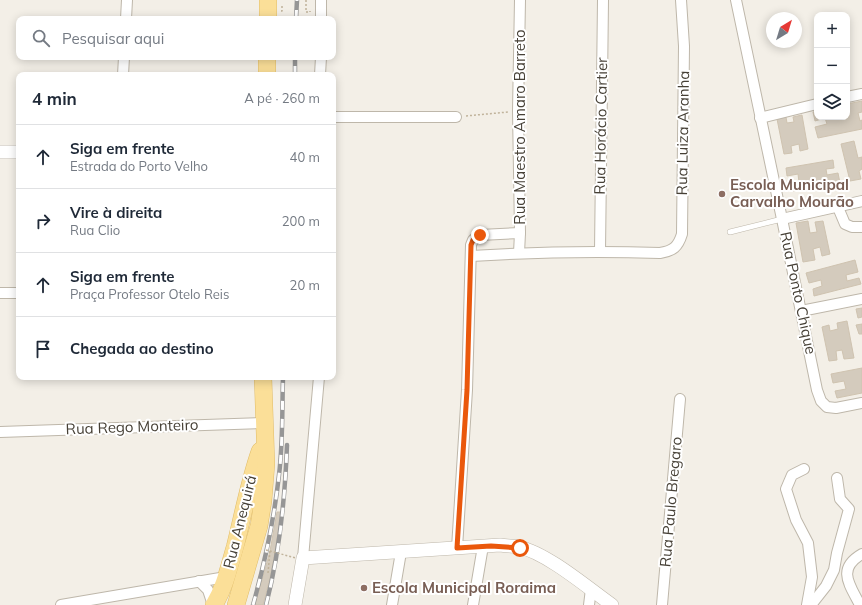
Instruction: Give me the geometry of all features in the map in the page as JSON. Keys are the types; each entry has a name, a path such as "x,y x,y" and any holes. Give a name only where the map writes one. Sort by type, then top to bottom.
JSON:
{"main road":[{"path":"268,0 268,16"},
{"path":"267,60 267,72"},
{"path":"236,605 259,526 263,501 266,464 263,380"},
{"name":"Rua Anequirá","path":"214,605 222,591 264,431"}],"street":[{"path":"126,16 127,0"},
{"path":"321,0 321,16"},
{"name":"Rua Maestro Amaro Barreto","path":"519,253 518,111 520,0"},
{"name":"Rua Horácio Cartier","path":"600,251 603,0"},
{"name":"Rua Luiza Aranha","path":"600,251 669,252 675,249 682,234 684,46 681,0"},
{"name":"Rua Ponto Chique","path":"736,0 820,401 827,407 836,408 862,403"},
{"path":"123,72 124,60"},
{"path":"320,60 320,72"},
{"path":"850,96 862,94"},
{"path":"760,118 814,105"},
{"path":"336,117 456,117"},
{"path":"0,152 16,152"},
{"path":"782,218 837,205 862,201"},
{"path":"837,205 845,224 852,228 862,227"},
{"path":"457,548 467,390 471,245 477,236 520,233"},
{"path":"471,256 600,251"},
{"path":"0,293 16,293"},
{"path":"802,311 862,300"},
{"path":"295,605 319,380"},
{"name":"Rua Paulo Bregaro","path":"662,605 680,399"},
{"name":"Rua Rego Monteiro","path":"0,432 264,431"},
{"path":"804,468 792,475 786,488 796,520 808,543 812,577 807,605"},
{"path":"811,605 826,586 834,570 849,509 840,499 837,478"},
{"path":"473,605 483,546"},
{"path":"299,558 483,546 520,548 539,555 591,589 612,605"},
{"path":"392,605 401,552"},
{"path":"860,605 847,581 846,574 849,566 862,554"},
{"path":"62,605 226,577"},
{"path":"199,581 208,590 214,605"},
{"path":"589,605 591,589"}],"lane":[{"path":"730,232 782,218"}],"path":[{"path":"306,0 306,12 310,12 310,6"},
{"path":"456,117 518,111"},
{"path":"266,550 269,552 299,558"},
{"path":"268,573 269,552"}],"building":[{"path":"862,101 862,112 858,113 860,121 862,120 862,129 818,138 815,127 827,124 826,120 850,120 850,103"},
{"path":"802,115 808,149 800,151 799,144 791,146 792,153 784,154 777,119 786,117 787,123 794,122 793,117"},
{"path":"854,141 858,158 862,157 862,169 859,171 861,179 850,181 841,144"},
{"path":"833,160 834,168 826,169 827,175 838,173 840,183 793,191 791,184 799,182 798,174 787,176 786,168"},
{"path":"808,221 810,233 817,232 815,222 823,221 830,254 822,256 820,247 813,249 815,260 803,262 796,223"},
{"path":"855,260 858,272 846,275 847,281 859,278 861,284 814,296 813,289 822,286 821,280 809,283 806,273"},
{"path":"862,308 862,317 858,318 856,309"},
{"path":"847,321 854,358 844,359 842,350 836,351 837,360 829,361 822,327 829,325 830,331 838,329 837,323"},
{"path":"862,324 862,334 859,334 856,325"},
{"path":"862,368 862,393 837,398 835,391 846,389 844,381 833,383 831,374"},
{"path":"277,512 281,512 280,524 271,574 263,605 255,605 270,551"}],"railway":[{"path":"296,16 297,0"},
{"path":"295,60 295,72"},
{"path":"253,605 269,541 275,508 281,451 283,380"},
{"path":"266,605 275,565 281,525 287,445"}],"place":[{"name":"Escola Municipal Carvalho Mourão","path":"722,194"},
{"name":"Escola Municipal Roraima","path":"364,588"}],"route":[{"path":"480,235 473,240 471,245 467,390 457,548 500,546 520,548"}]}
